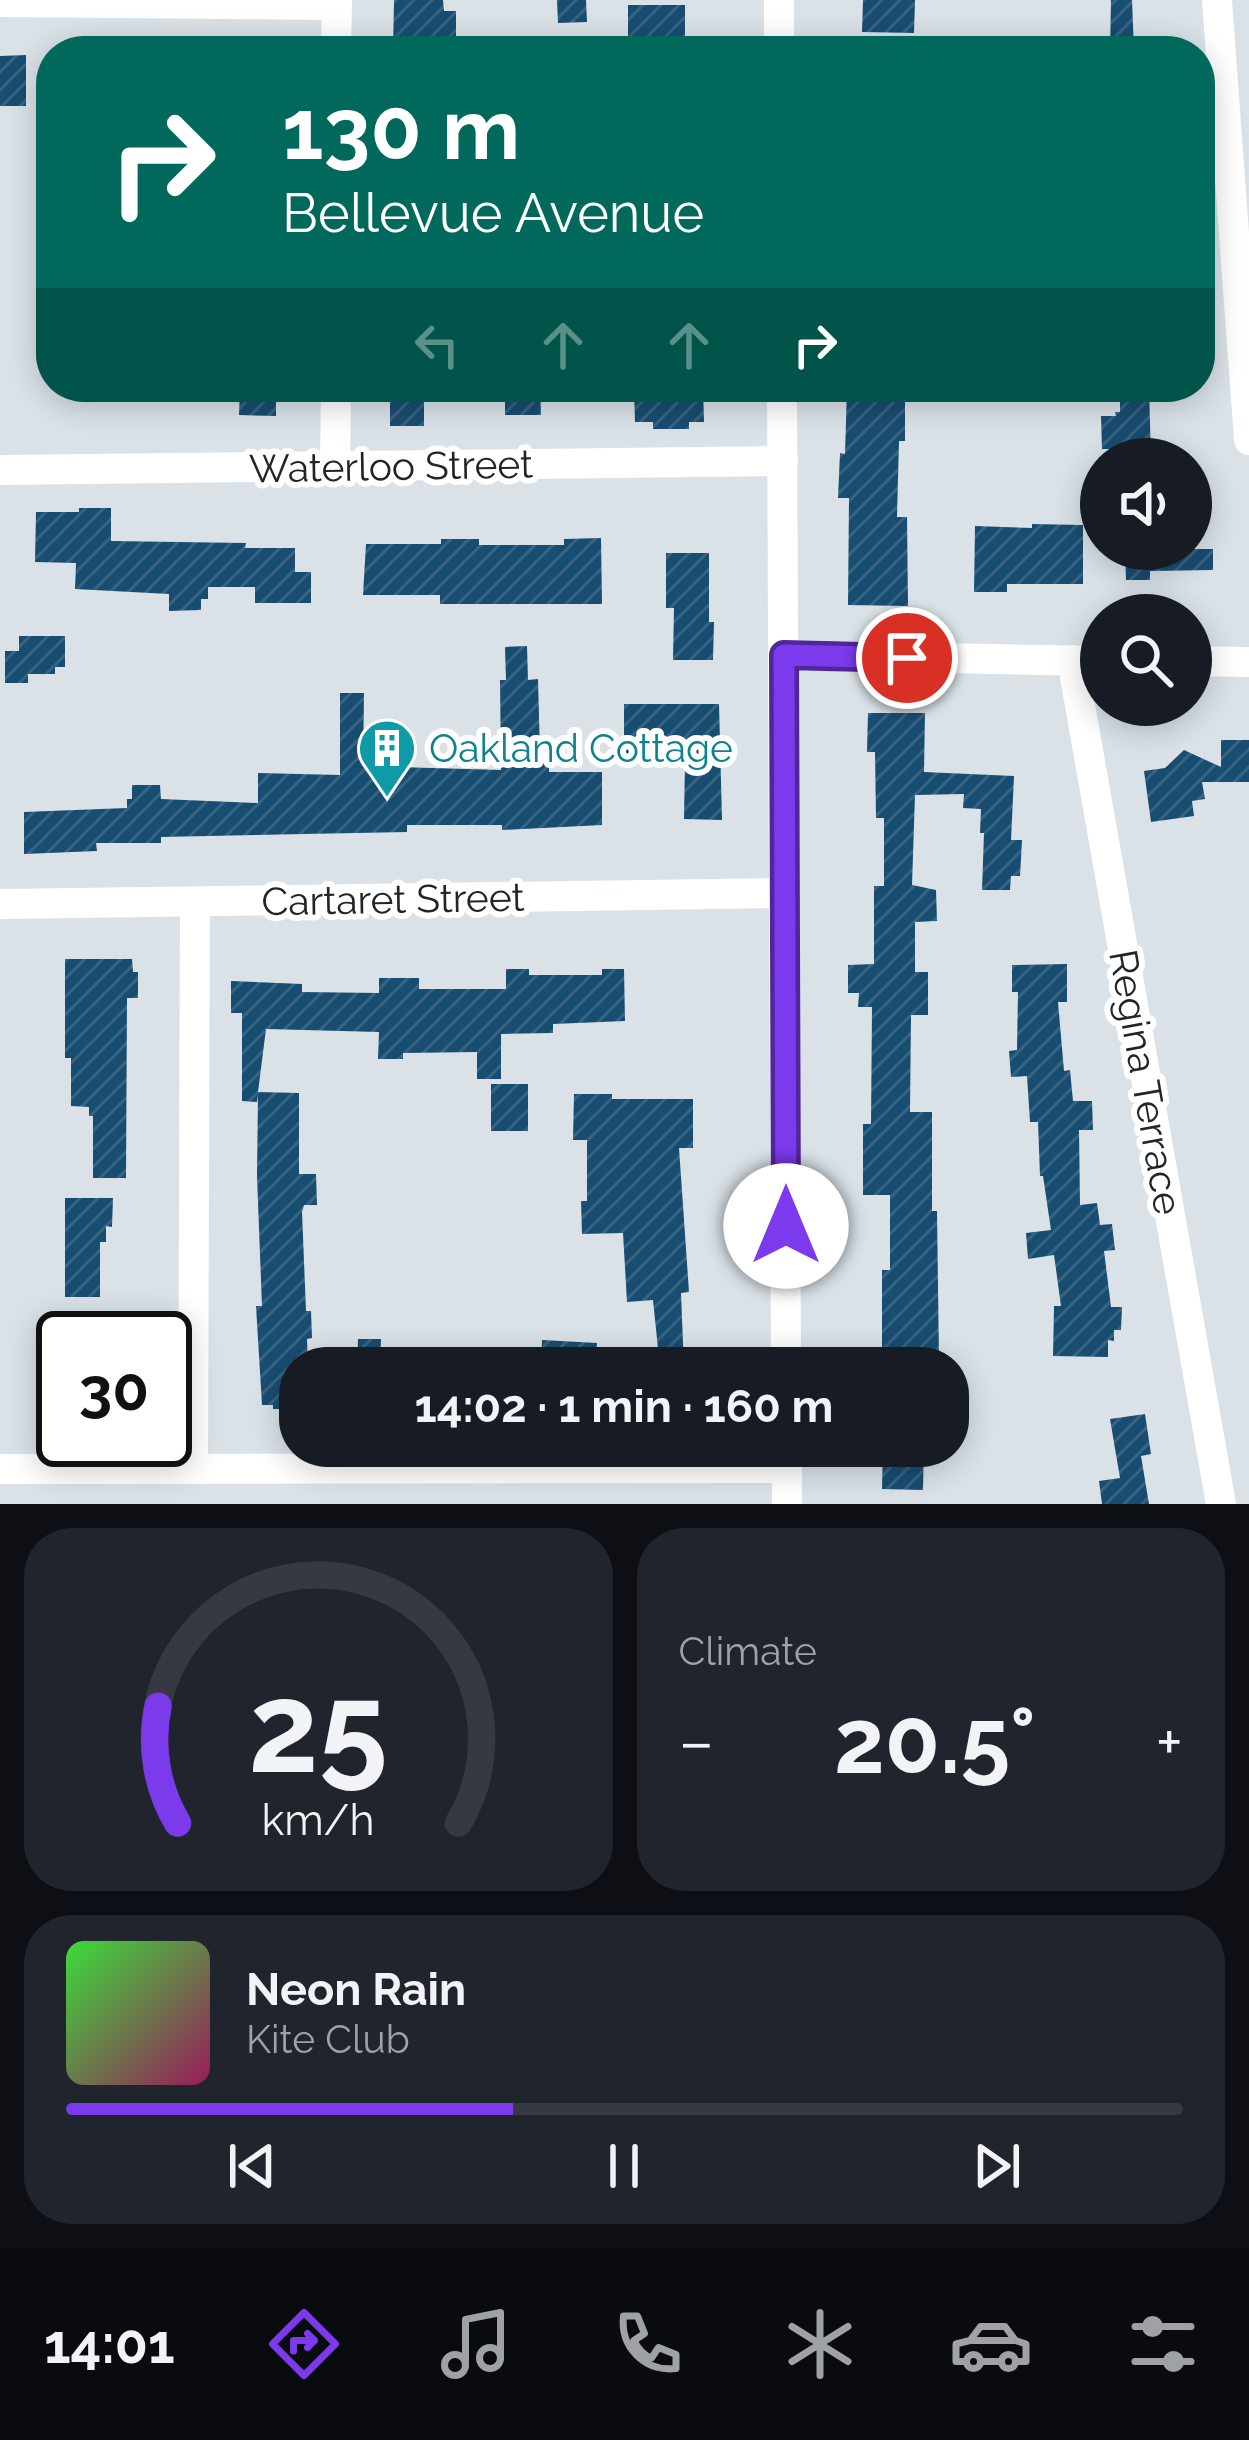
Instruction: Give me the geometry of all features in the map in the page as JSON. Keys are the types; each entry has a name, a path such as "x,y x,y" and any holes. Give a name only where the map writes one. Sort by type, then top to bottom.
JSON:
{"street":[{"path":"779,0 779,36"},
{"path":"1217,0 1245,295 1249,440"},
{"path":"0,2 337,3 336,36"},
{"path":"335,467 336,402"},
{"path":"782,402 786,1347"},
{"name":"Waterloo Street","path":"0,470 783,461"},
{"path":"784,655 1080,660"},
{"path":"1212,661 1249,662"},
{"name":"Regina Terrace","path":"1097,726 1221,1504"},
{"name":"Cartaret Street","path":"0,904 785,892"},
{"path":"194,1467 195,902"},
{"path":"0,1468 279,1466"},
{"path":"787,1467 787,1504"}],"building":[{"path":"394,0 443,0 444,11 456,11 456,36 393,36"},
{"path":"557,0 586,0 587,22 558,23"},
{"path":"863,0 915,0 914,33 862,32"},
{"path":"1111,0 1132,0 1133,36 1110,36"},
{"path":"628,5 685,5 685,36 628,36"},
{"path":"26,55 26,106 0,106 0,56"},
{"path":"239,402 276,402 276,416 239,415"},
{"path":"390,402 424,402 424,426 390,426"},
{"path":"505,402 541,402 541,415 505,415"},
{"path":"634,402 703,402 704,422 689,422 689,429 653,429 653,422 635,422"},
{"path":"847,402 905,402 897,517 907,517 908,606 848,605 849,498 838,498 840,453 845,454"},
{"path":"1120,402 1149,402 1150,438 1102,438 1101,416 1116,416 1120,412"},
{"path":"79,508 111,508 111,541 295,548 295,572 311,572 311,603 255,603 255,587 208,587 201,610 169,611 169,594 75,589 76,563 35,562 36,512 79,512"},
{"path":"1032,524 1080,525 1083,584 1007,584 1007,592 974,592 975,526 1032,528"},
{"path":"601,538 602,604 440,604 440,595 363,595 366,544 479,539 479,545 564,545 564,539"},
{"path":"1213,549 1213,570 1150,571 1150,580 1126,580 1126,570 1212,570"},
{"path":"666,553 709,553 713,660 673,660 674,608 666,608"},
{"path":"19,636 65,636 65,667 55,667 55,674 28,674 28,683 5,683 5,651 19,651"},
{"path":"527,646 528,680 538,679 540,755 549,755 549,772 602,772 602,825 502,830 502,825 407,825 407,832 161,837 161,843 96,843 97,851 24,854 24,812 127,808 132,785 160,785 161,799 258,803 258,773 340,775 340,693 364,693 363,766 501,770 500,680 506,680 505,647"},
{"path":"624,704 719,704 722,820 684,819 685,760 624,759"},
{"path":"868,713 925,713 924,772 1014,776 1011,840 1022,840 1020,876 1011,876 1010,890 982,890 981,809 963,808 964,794 915,795 912,885 936,890 937,921 915,922 915,972 928,972 928,1015 911,1015 910,1112 932,1112 939,1347 882,1347 882,1270 890,1270 890,1195 863,1195 863,1124 871,1124 872,1007 858,1007 859,993 848,993 848,965 874,964 874,886 884,886 884,818 876,818 875,752 867,752"},
{"path":"1221,740 1249,740 1249,782 1202,782 1205,799 1192,801 1194,816 1151,822 1144,771 1165,768 1184,750 1221,767"},
{"path":"65,959 132,959 133,972 138,972 138,998 127,998 126,1178 93,1178 93,1116 89,1116 89,1107 71,1106 71,1058 65,1058"},
{"path":"1067,964 1067,1002 1058,1002 1064,1071 1070,1070 1073,1101 1092,1101 1093,1130 1079,1130 1080,1205 1097,1203 1100,1225 1112,1224 1115,1250 1104,1251 1111,1307 1122,1307 1121,1330 1114,1330 1114,1341 1108,1340 1108,1357 1053,1356 1054,1306 1061,1306 1054,1255 1028,1259 1026,1233 1051,1230 1040,1176 1038,1122 1030,1122 1027,1076 1011,1077 1009,1051 1017,1050 1018,992 1012,992 1012,965"},
{"path":"506,969 529,969 529,975 602,975 602,969 624,969 625,1021 553,1024 553,1033 501,1034 501,1079 477,1079 477,1052 403,1053 403,1059 378,1059 379,1032 266,1029 258,1092 299,1093 299,1174 316,1174 317,1205 304,1205 302,1212 306,1311 311,1311 312,1338 307,1339 307,1347 279,1347 279,1409 262,1405 256,1306 262,1306 258,1095 257,1102 242,1101 242,1013 231,1013 231,981 302,984 302,992 379,993 379,978 419,978 419,989 506,989"},
{"path":"491,1084 528,1084 528,1131 491,1131"},
{"path":"574,1094 693,1099 693,1148 679,1148 689,1292 681,1293 683,1347 658,1347 653,1300 627,1302 623,1233 582,1234 587,1140 573,1140"},
{"path":"65,1198 113,1198 112,1227 106,1226 106,1242 100,1242 100,1297 65,1297"},
{"path":"358,1339 381,1339 381,1347 358,1347"},
{"path":"542,1340 597,1343 597,1347 542,1347"},
{"path":"1145,1414 1151,1454 1141,1456 1149,1504 1102,1504 1099,1481 1120,1478 1110,1419"},
{"path":"883,1467 924,1467 923,1490 882,1489"}],"place":[{"name":"Oakland Cottage","path":"387,799"}],"route":[{"path":"786,1226 784,655 907,658"}]}
